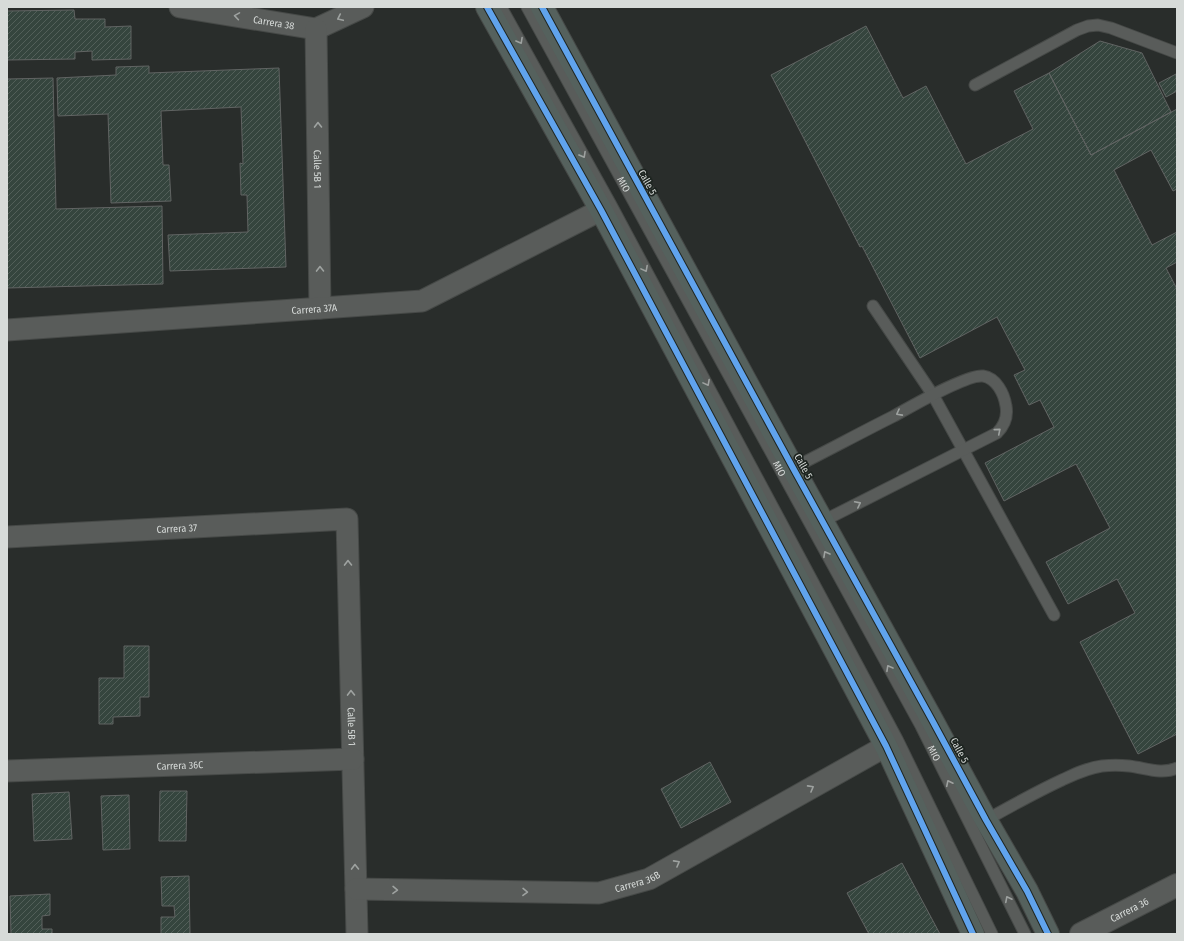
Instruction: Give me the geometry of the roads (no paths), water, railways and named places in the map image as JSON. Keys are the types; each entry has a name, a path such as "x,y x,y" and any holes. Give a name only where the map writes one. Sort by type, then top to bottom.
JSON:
{"main road":[{"path":"487,7 601,210 886,746 973,934"},
{"name":"Calle 5","path":"542,7 986,820 1027,891 1048,934"}],"street":[{"name":"Carrera 38","path":"180,7 316,29"},
{"path":"316,29 364,7"},
{"name":"Calle 5B 1","path":"316,29 320,308"},
{"name":"Carrera 37A","path":"7,330 422,301 601,210"},
{"name":"Calle 5B 1","path":"347,519 357,934"},
{"name":"Carrera 37","path":"7,537 347,519"},
{"name":"Carrera 36B","path":"356,889 599,893 648,879 886,746"},
{"name":"Carrera 36C","path":"7,771 353,759"},
{"name":"Carrera 36","path":"1081,934 1177,885"}],"lane":[{"path":"501,7 618,219 894,732 992,934"},
{"name":"MIO","path":"528,7 917,719 1025,934"},
{"path":"975,85 1077,30 1088,26 1098,25 1111,28 1177,53"},
{"path":"873,306 933,395 964,449 1054,616"},
{"path":"794,468 933,395 969,378 984,376 991,379 998,385 1006,404 1007,413 1006,421 997,433 823,521"},
{"path":"986,820 1038,791 1087,769 1115,765 1162,772 1177,768"}]}
